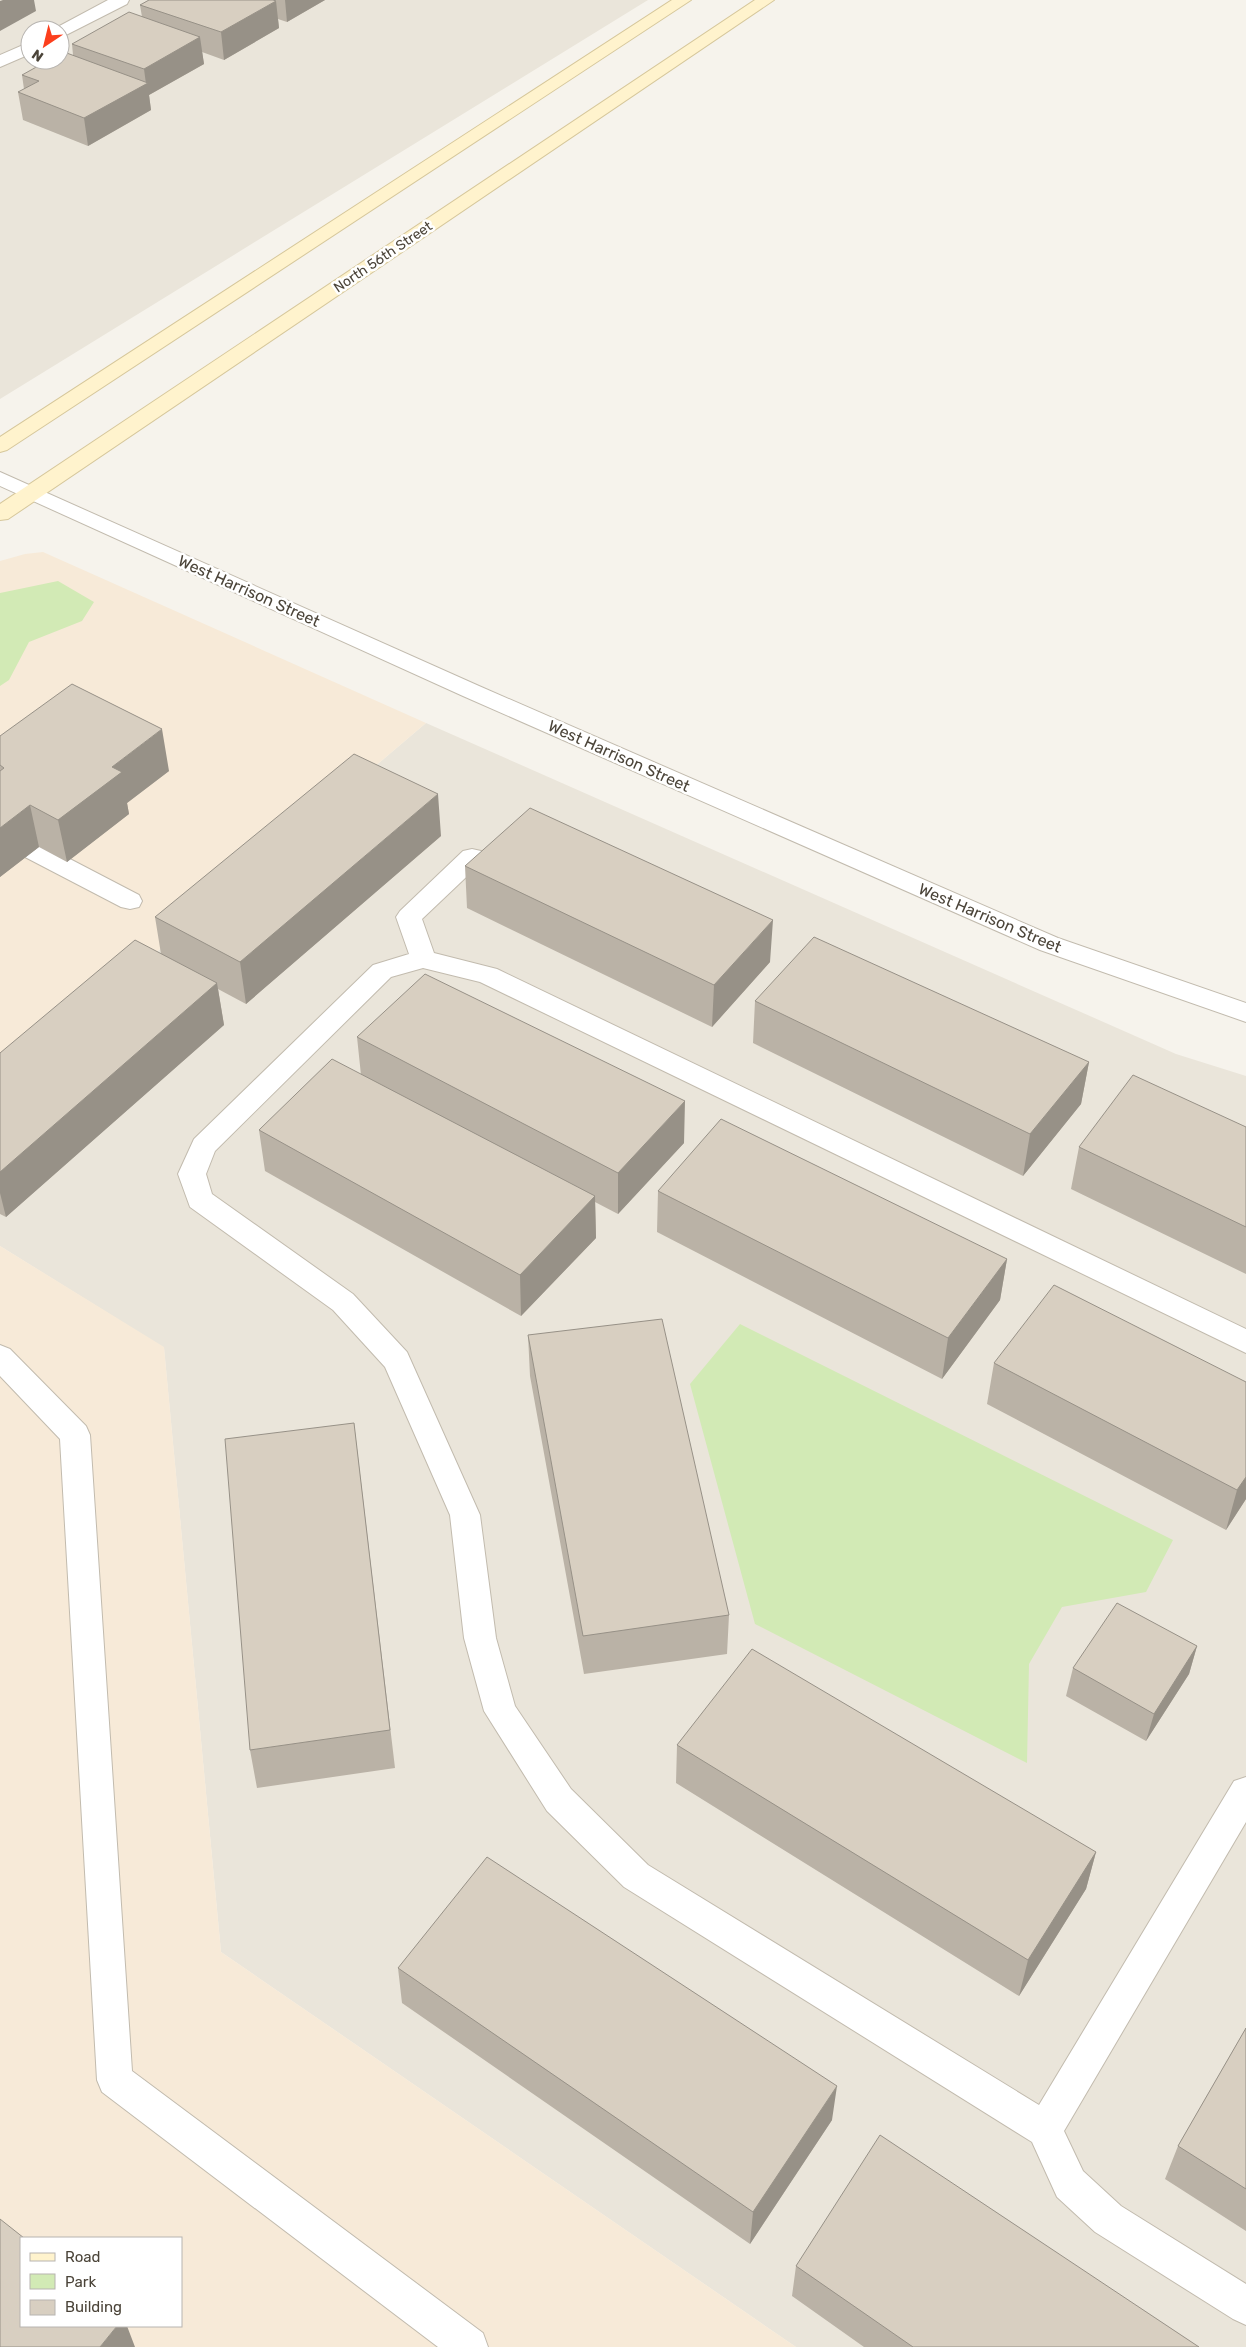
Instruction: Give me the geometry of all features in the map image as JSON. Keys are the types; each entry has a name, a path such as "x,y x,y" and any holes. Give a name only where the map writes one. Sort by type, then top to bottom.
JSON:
{"main road":[{"path":"0,446 683,0"},
{"name":"North 56th Street","path":"0,514 766,0"}],"street":[{"path":"70,26 120,0"},
{"path":"0,62 20,52"},
{"name":"West Harrison Street","path":"0,478 471,691 1049,944 1246,1013"},
{"path":"34,851 130,901"},
{"path":"423,958 409,917 472,857"},
{"path":"1246,1342 488,975 423,958 382,971 204,1146 192,1174 200,1200 343,1302 397,1360 465,1515 480,1638 500,1712 559,1800 636,1876 1045,2129 1070,2184 1108,2218 1246,2306"},
{"path":"0,1357 75,1435 115,2080 469,2347"},
{"path":"1045,2129 1246,1792"}],"shaded area":[{"path":"0,0 648,0 0,399"},
{"path":"43,552 426,723 0,1085 0,561 25,554"},
{"path":"426,723 1176,1054 1246,1076 1246,2347 796,2347 221,1952 164,1348 0,1246 0,1085"},
{"path":"0,1246 164,1347 221,1952 796,2347 0,2347"}],"green space":[{"path":"58,581 94,602 82,621 29,642 9,680 0,686 0,593"},
{"path":"740,1324 1173,1540 1146,1592 1062,1607 1029,1664 1027,1763 755,1624 690,1384"}],"building":[{"path":"149,0 276,1 221,32 140,5"},
{"path":"129,12 200,37 144,69 72,44"},
{"path":"70,54 148,83 84,118 18,92 39,81 22,75 31,70 70,70"},
{"path":"72,684 162,729 112,767 122,772 58,820 30,805 0,828 0,771 4,768 0,765 0,736"},
{"path":"354,754 438,794 240,962 155,917"},
{"path":"530,808 773,920 714,985 465,866"},
{"path":"814,937 1089,1062 1030,1134 755,1001"},
{"path":"135,940 217,983 0,1172 0,1053"},
{"path":"425,974 685,1101 618,1173 357,1037"},
{"path":"332,1059 595,1196 520,1275 259,1130"},
{"path":"1133,1075 1246,1127 1246,1227 1079,1147"},
{"path":"721,1119 1007,1259 948,1338 658,1191"},
{"path":"1054,1285 1246,1382 1246,1477 1237,1490 994,1363"},
{"path":"662,1319 729,1615 583,1636 528,1335"},
{"path":"354,1423 390,1730 250,1750 225,1439"},
{"path":"1117,1603 1197,1646 1154,1714 1073,1668"},
{"path":"752,1649 1096,1852 1028,1960 677,1745"},
{"path":"487,1857 837,2086 753,2212 398,1968"},
{"path":"1246,2028 1246,2189 1178,2146"},
{"path":"880,2135 1199,2347 913,2347 796,2266"},
{"path":"0,2219 23,2237 20,2237 20,2327 116,2327 100,2347 0,2347"}]}
